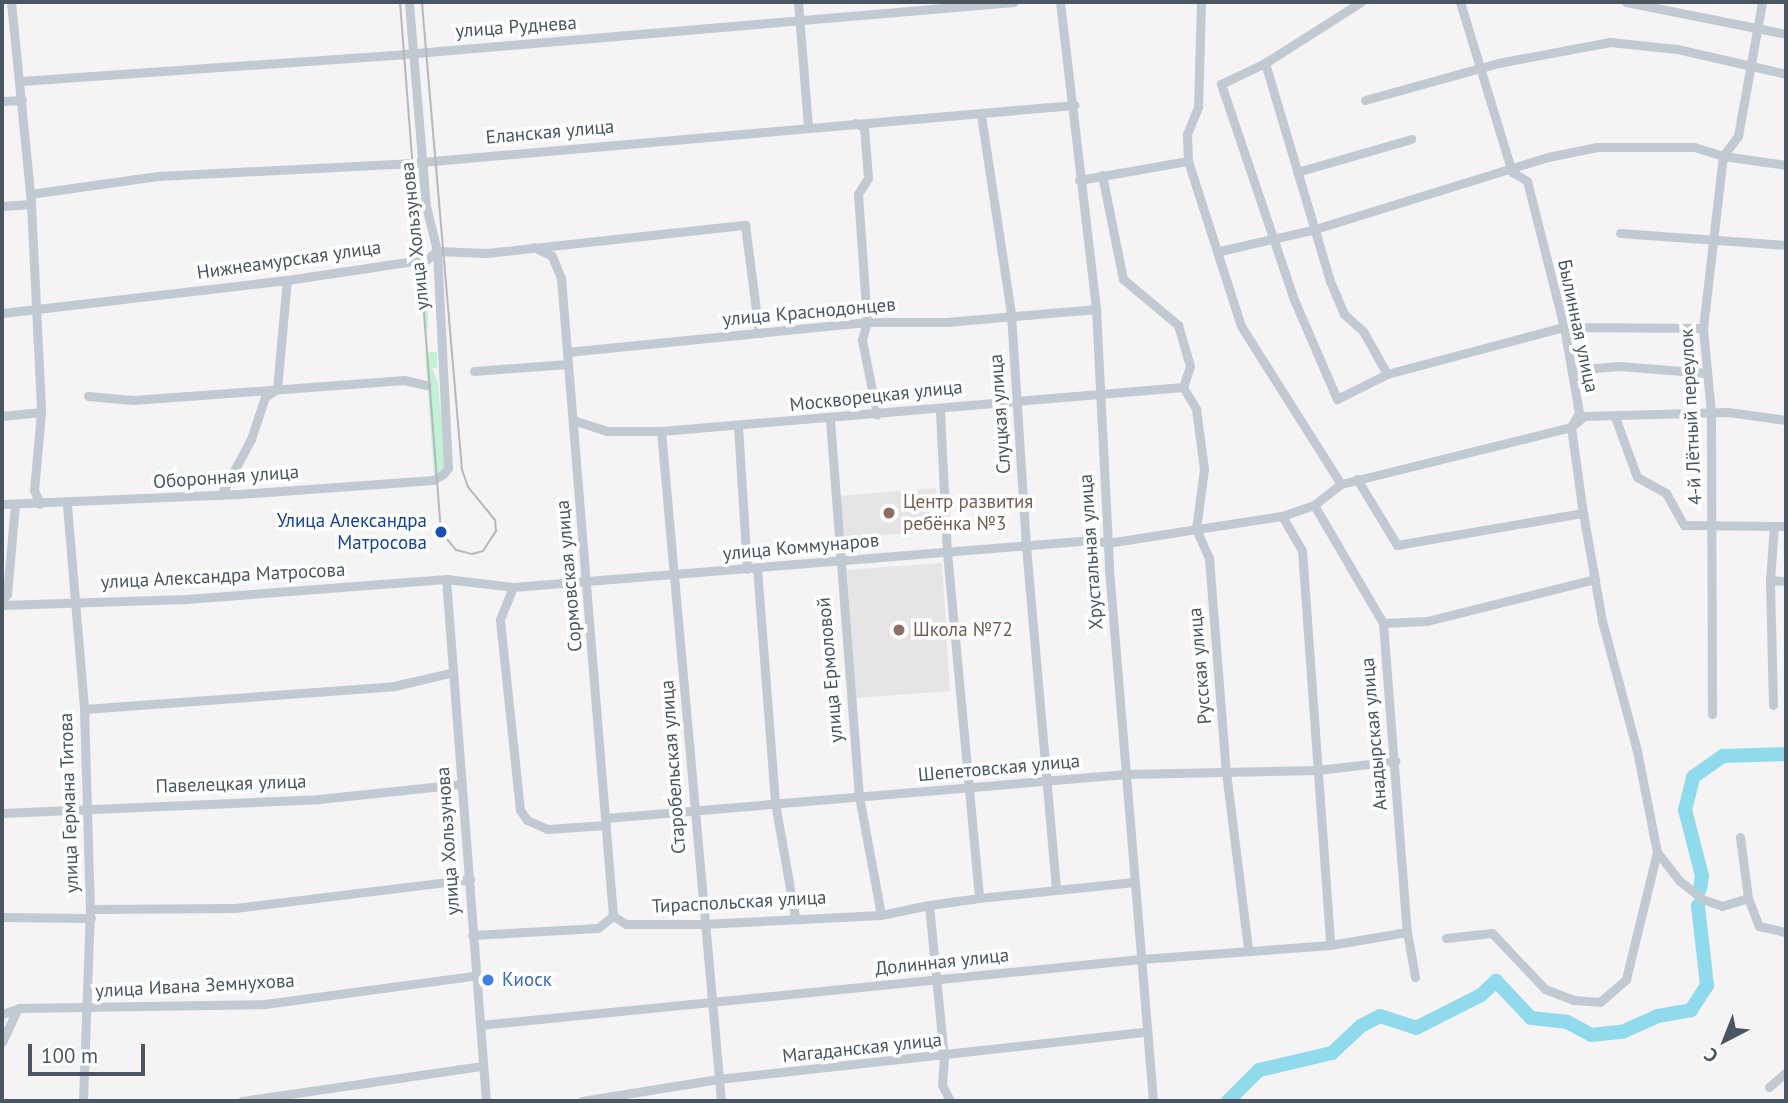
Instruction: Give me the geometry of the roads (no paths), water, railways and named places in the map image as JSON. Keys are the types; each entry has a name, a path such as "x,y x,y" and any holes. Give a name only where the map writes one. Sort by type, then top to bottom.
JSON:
{"street":[{"path":"12,2 31,204 41,412 34,490 40,504"},
{"name":"улица Хользунова","path":"409,2 429,229 437,251 448,468"},
{"path":"798,2 808,127"},
{"name":"улица Руднева","path":"21,81 800,23 1014,2"},
{"name":"Хрустальная улица","path":"1060,2 1096,309 1107,543 1153,1101"},
{"path":"1201,2 1198,107 1187,134 1188,161 1220,251 1241,326 1341,484"},
{"path":"1361,2 1265,64 1221,84 1272,238 1337,398 1387,374 1564,327 1703,328"},
{"name":"Былинная улица","path":"1460,2 1511,172 1527,181 1564,327 1579,413 1571,427 1583,513 1595,579 1657,852"},
{"path":"1626,2 1786,34"},
{"name":"4-й Лётный переулок","path":"1712,714 1711,413 1703,328 1716,237 1723,156 1738,136 1762,2"},
{"path":"1365,100 1480,68 1610,42 1677,50 1786,74"},
{"path":"1265,64 1312,230 1344,314 1363,331 1387,374"},
{"path":"2,101 22,100"},
{"name":"Еланская улица","path":"30,194 158,176 425,161 853,122 981,115 1074,104"},
{"name":"Слуцкая улица","path":"981,115 1011,314 1026,546 1056,889"},
{"path":"853,122 864,127 868,178 858,194 867,322 862,341 877,415"},
{"path":"1297,172 1411,139"},
{"path":"1220,251 1312,230 1511,172 1548,157 1649,143 1694,146 1723,156 1786,165"},
{"path":"1079,180 1188,161"},
{"path":"1102,175 1123,279 1178,325 1190,366 1183,387"},
{"path":"2,206 31,204"},
{"name":"Нижнеамурская улица","path":"2,313 287,281 427,259 437,251 475,253 745,225 760,333"},
{"path":"1620,233 1716,237 1786,246"},
{"name":"Сормовская улица","path":"534,247 552,256 561,278 588,582 613,916"},
{"path":"277,389 287,281"},
{"name":"улица Краснодонцев","path":"567,352 867,322 947,322 1011,314 1096,309"},
{"path":"474,371 568,363"},
{"path":"1572,370 1619,366 1707,373"},
{"path":"88,396 133,400 404,380 426,385"},
{"name":"Москворецкая улица","path":"573,420 607,431 661,431 940,411 1017,399 1183,387"},
{"name":"Русская улица","path":"1183,387 1196,409 1204,469 1196,529 1209,558 1226,772 1248,949"},
{"path":"221,495 251,439 265,397 277,389"},
{"path":"940,411 947,552 979,898"},
{"path":"2,416 41,412"},
{"name":"улица Коммунаров","path":"446,579 513,587 1026,546 1107,543 1282,516 1314,505 1341,484 1571,427 1584,416 1711,413 1786,420"},
{"path":"1615,417 1637,477 1666,493 1684,525 1713,523 1786,526"},
{"name":"улица Ермоловой","path":"830,420 838,561 859,796 881,915"},
{"path":"738,426 775,803 795,916"},
{"name":"Старобельская улица","path":"661,431 676,575 702,924 721,1101"},
{"name":"Оборонная улица","path":"2,504 67,505 433,480 448,468"},
{"path":"1357,479 1397,545 1583,513"},
{"path":"2,600 7,594 15,504"},
{"name":"улица Германа Титова","path":"67,505 84,709 90,913 90,1009 83,1101"},
{"name":"Анадырская улица","path":"1314,505 1383,623 1407,932 1415,977"},
{"path":"1282,516 1302,550 1330,945"},
{"path":"1773,705 1770,580 1774,526"},
{"name":"улица Хользунова","path":"446,579 450,673 470,879 473,976 486,1101"},
{"name":"улица Александра Матросова","path":"2,605 186,599 446,579"},
{"path":"1383,623 1427,621 1595,579"},
{"path":"1770,580 1786,581"},
{"name":"Шепетовская улица","path":"513,587 500,620 520,810 527,820 547,829 695,810 1126,774 1318,770 1395,761"},
{"path":"84,709 394,686 450,673"},
{"name":"Павелецкая улица","path":"2,813 87,807 319,799 461,783"},
{"path":"1741,837 1748,898 1759,926 1786,932"},
{"path":"1657,852 1680,881 1702,900 1722,906 1748,898"},
{"path":"1446,938 1492,933 1545,989 1573,1000 1600,1002 1626,979 1657,852"},
{"path":"2,917 235,908 470,879"},
{"path":"950,1101 943,1085 944,1058 929,905 1134,882"},
{"name":"Тираспольская улица","path":"613,916 626,924 702,924 795,916 881,915 929,905"},
{"path":"472,935 598,928 613,916"},
{"name":"Долинная улица","path":"480,1025 1141,959 1330,945 1407,932"},
{"name":"улица Ивана Земнухова","path":"2,1014 19,1008 90,1009 265,1003 473,976"},
{"path":"2,1042 7,1023 19,1008"},
{"name":"Магаданская улица","path":"582,1101 718,1079 944,1058 1147,1032"},
{"path":"242,1101 482,1066"},
{"path":"1769,1087 1786,1072"}],"waterway":[{"path":"1700,889 1702,876 1685,810 1693,777 1723,756 1786,754"},
{"path":"1228,1101 1259,1070 1332,1053 1361,1026 1380,1016 1416,1028 1481,995 1496,981 1531,1018 1567,1022 1591,1035 1622,1032 1658,1016 1691,1010 1707,985 1698,906"}],"tram line":[{"path":"400,2 441,532 456,550 472,554 483,551 496,531 495,520 468,487 462,470 422,2"}],"place":[{"name":"Центр развития ребёнка №3","path":"889,513"},
{"name":"Улица Александра Матросова","path":"441,532"},
{"name":"Школа №72","path":"899,630"},
{"name":"Киоск","path":"488,980"}]}
